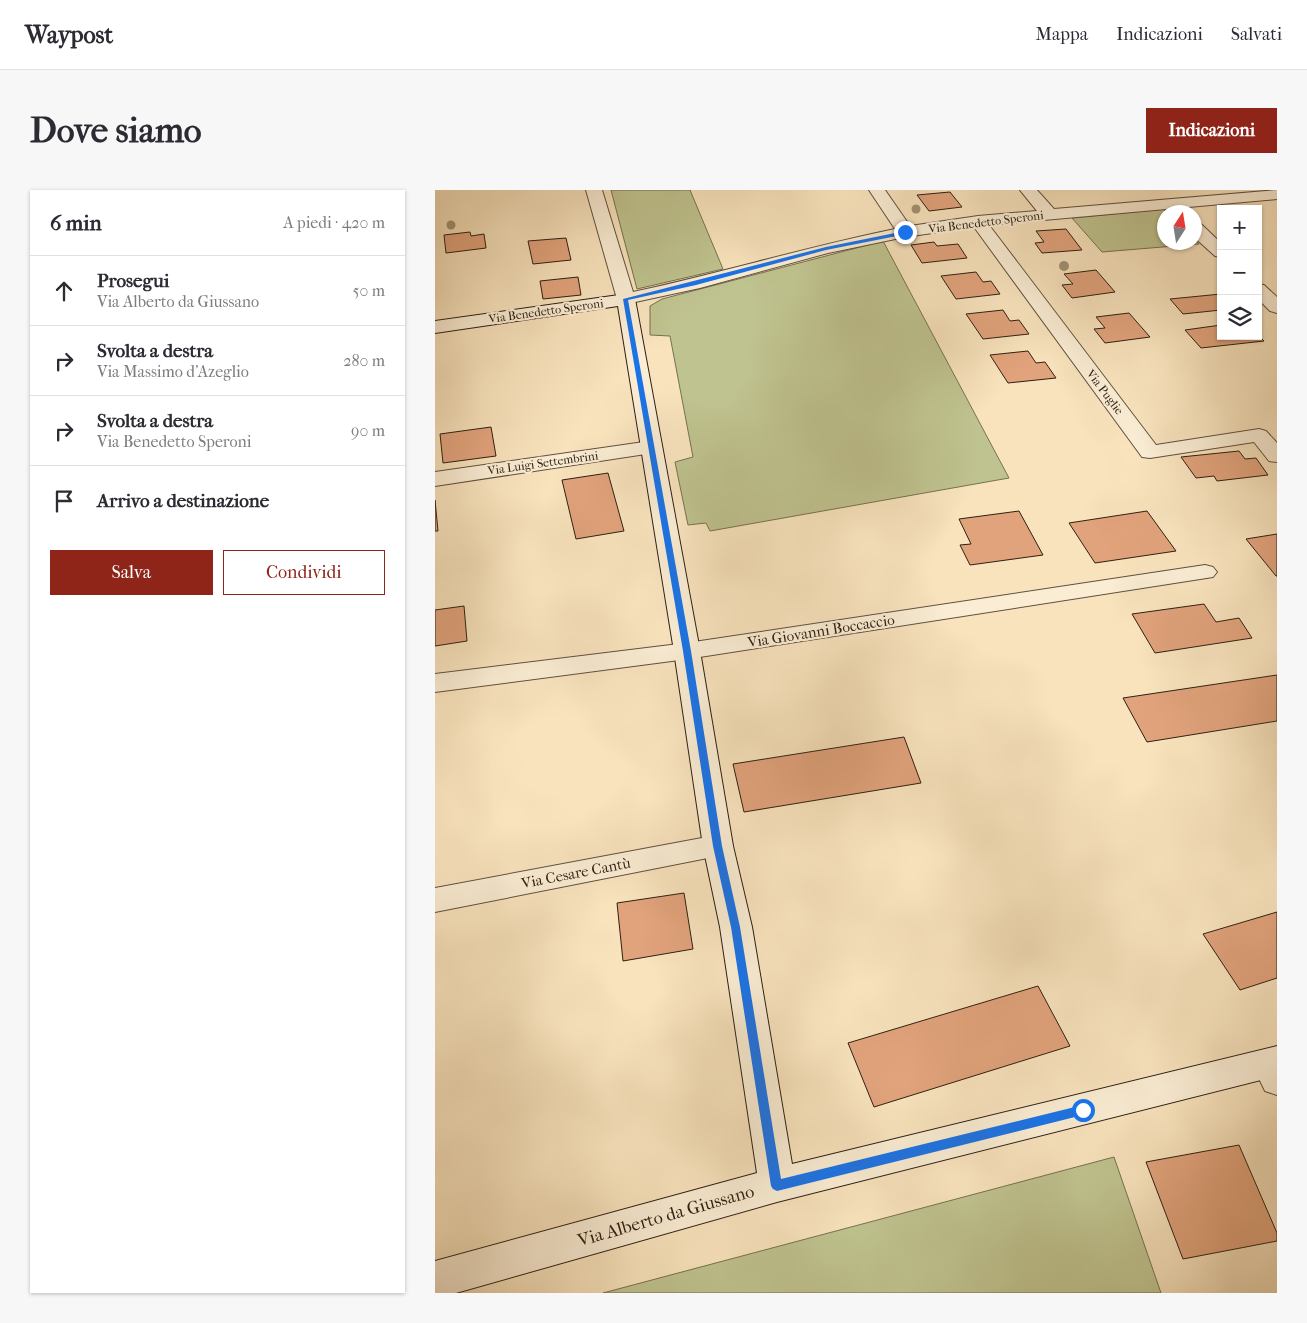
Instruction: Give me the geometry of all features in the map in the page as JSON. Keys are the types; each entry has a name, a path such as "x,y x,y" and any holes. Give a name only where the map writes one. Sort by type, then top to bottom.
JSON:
{"street":[{"path":"594,190 625,299 687,651 718,846 736,927 777,1186"},
{"path":"877,190 905,232"},
{"path":"1028,190 1049,214"},
{"name":"Via Benedetto Speroni","path":"1197,205 1277,194"},
{"name":"Via Benedetto Speroni","path":"435,328 625,299 694,284 826,248 905,232 978,221 1049,214 1157,209"},
{"name":"Via Puglie","path":"978,221 1150,452 1259,435 1277,456"},
{"path":"1202,234 1219,250"},
{"path":"1262,293 1277,307"},
{"name":"Via Luigi Settembrini","path":"435,479 651,447"},
{"name":"Via Giovanni Boccaccio","path":"435,683 687,651 1205,572"},
{"name":"Via Cesare Cantù","path":"435,900 718,846"},
{"name":"Via Alberto da Giussano","path":"435,1280 777,1186 1274,1068"}],"green space":[{"path":"611,190 690,190 723,269 637,289"},
{"path":"1157,210 1157,247 1102,252 1072,218"},
{"path":"883,241 1009,478 710,531 706,523 688,525 675,462 693,457 670,336 650,335 650,306 662,299"},
{"path":"1114,1157 1161,1293 603,1293"}],"building":[{"path":"950,192 962,207 929,211 917,195"},
{"path":"1066,229 1082,250 1042,253 1035,243 1044,242 1036,231"},
{"path":"470,232 471,236 484,234 486,248 446,253 444,235"},
{"path":"566,238 571,260 533,264 528,241"},
{"path":"934,242 937,246 958,244 967,258 922,263 911,245"},
{"path":"1096,270 1115,292 1072,298 1062,285 1073,284 1064,274"},
{"path":"976,272 983,282 991,281 1000,294 956,299 941,276"},
{"path":"578,277 581,295 543,299 540,281"},
{"path":"1217,294 1217,310 1183,314 1170,299"},
{"path":"1003,310 1010,321 1019,320 1029,334 983,339 966,314"},
{"path":"1129,313 1150,337 1105,343 1094,329 1105,328 1096,317"},
{"path":"1217,326 1217,340 1262,339 1264,341 1201,348 1185,330"},
{"path":"1028,351 1036,363 1045,362 1056,378 1008,383 990,355"},
{"path":"491,427 496,456 443,463 440,434"},
{"path":"1239,451 1245,459 1256,458 1268,475 1217,481 1214,476 1196,478 1181,457"},
{"path":"608,473 624,531 576,539 562,480"},
{"path":"435,500 438,531 435,531"},
{"path":"1019,511 1043,555 970,565 960,545 971,544 959,519"},
{"path":"1147,511 1176,551 1095,563 1069,523"},
{"path":"1277,534 1277,576 1276,576 1246,539"},
{"path":"1204,604 1216,622 1239,618 1252,638 1155,653 1132,614"},
{"path":"464,606 467,641 435,646 435,610"},
{"path":"1277,675 1277,721 1147,742 1123,698"},
{"path":"904,737 921,783 744,812 733,764"},
{"path":"684,893 693,949 623,961 617,903"},
{"path":"1277,912 1277,978 1240,990 1203,934"},
{"path":"1038,986 1070,1046 874,1107 848,1043"},
{"path":"1239,1145 1277,1233 1277,1241 1183,1259 1146,1162"}],"route":[{"path":"905,232 826,248 694,284 625,299 644,398 718,846 736,927 777,1186 1083,1110"}]}
